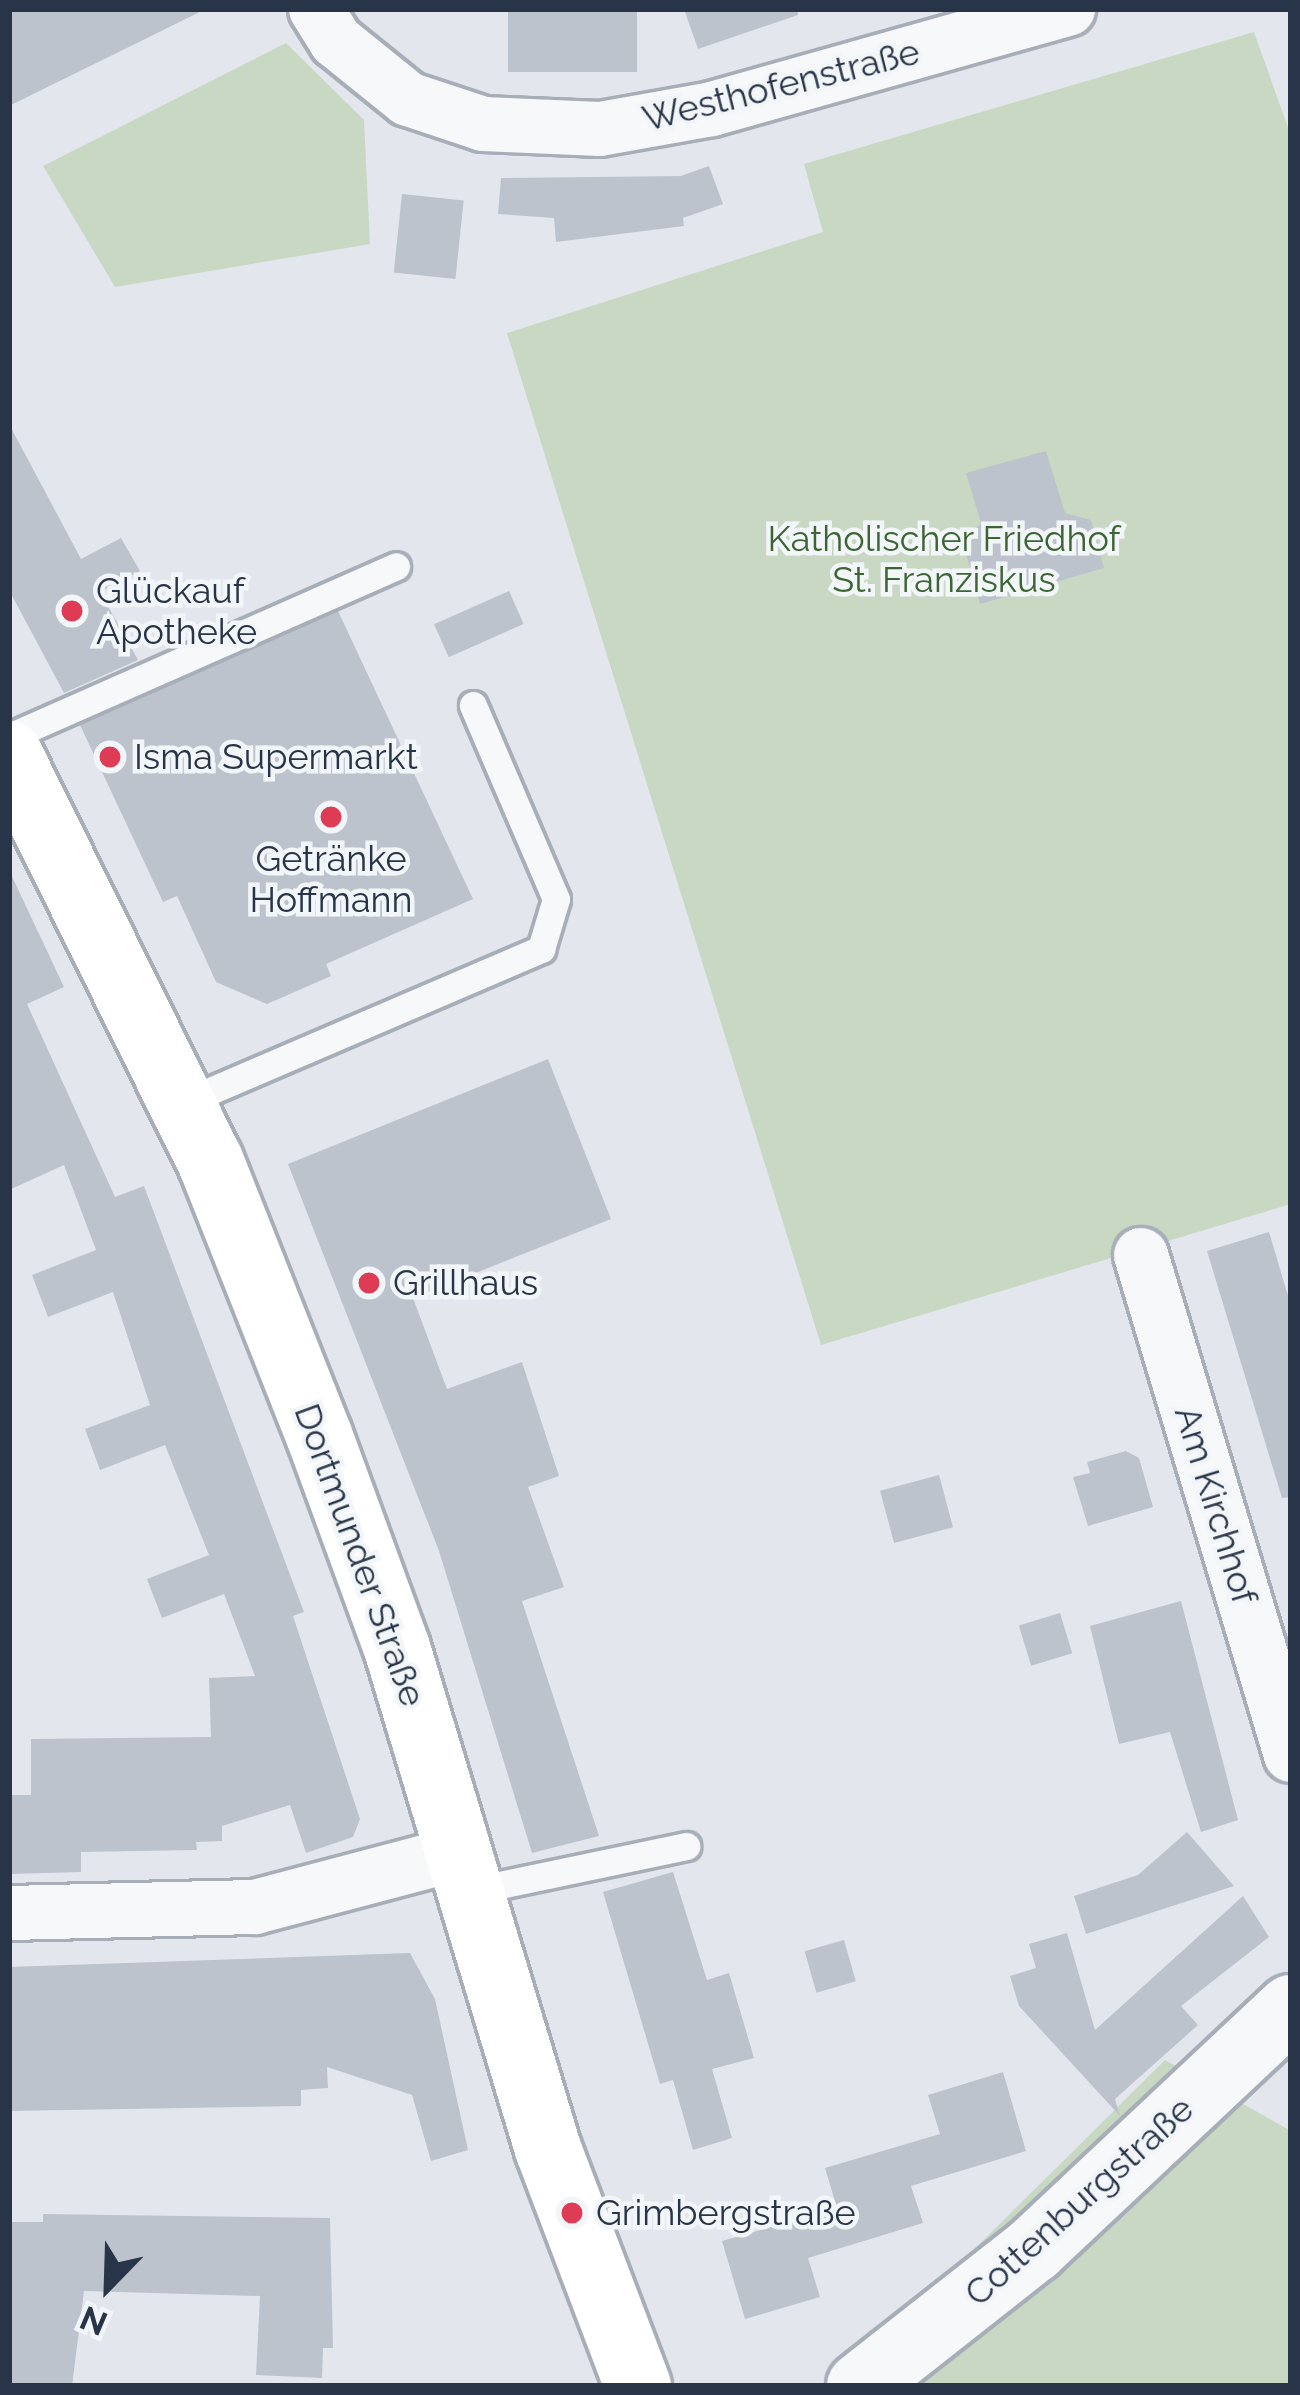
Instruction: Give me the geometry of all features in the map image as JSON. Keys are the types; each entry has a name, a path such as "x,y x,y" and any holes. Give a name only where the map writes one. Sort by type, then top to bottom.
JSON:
{"main road":[{"name":"Dortmunder Straße","path":"9,754 182,1103 327,1456 465,1872 548,2149 638,2386"}],"street":[{"name":"Westhofenstraße","path":"316,9 337,41 408,99 483,124 600,129 712,109 1069,9"},
{"name":"Am Kirchhof","path":"1141,1256 1291,1755"},
{"path":"9,1913 255,1907 465,1872"},
{"name":"Cottenburgstraße","path":"860,2386 1034,2249 1291,2008"}],"lane":[{"path":"9,737 396,566"},
{"path":"182,1103 542,949 556,899 473,706"},
{"path":"465,1872 686,1846"}],"green space":[{"name":"Katholischer Friedhof St. Franziskus","path":"1254,32 1291,136 1291,1204 821,1345 507,333 823,232 804,164"},
{"path":"286,43 364,120 370,244 115,287 43,166"},
{"path":"1165,2060 1291,2131 1291,2386 837,2385"}],"building":[{"path":"9,9 206,9 9,106"},
{"path":"508,9 637,9 637,72 508,72"},
{"path":"684,9 797,9 798,15 698,49"},
{"path":"709,166 723,204 683,218 684,226 556,242 554,218 498,214 501,178 681,176"},
{"path":"402,194 464,200 455,279 394,273"},
{"path":"9,424 81,559 121,538 140,571 100,592 138,660 64,693 9,590"},
{"path":"1046,451 1065,513 1091,520 1104,568 980,604 963,543 981,523 966,473"},
{"path":"509,591 524,624 449,657 434,624"},
{"name":"Getränke Hoffmann","path":"338,611 473,899 326,964 331,976 267,1004 216,982 177,896 163,902 80,725"},
{"path":"9,870 64,987 27,1004 115,1197 144,1186 304,1612 293,1616 360,1819 353,1837 306,1853 290,1805 222,1826 222,1841 196,1842 197,1850 81,1852 81,1872 9,1874 9,1795 31,1795 31,1739 211,1737 209,1678 255,1676 224,1594 162,1618 147,1579 209,1555 165,1445 100,1470 85,1429 150,1405 113,1292 48,1317 32,1275 96,1250 64,1165 9,1190"},
{"path":"548,1059 611,1219 413,1298 447,1389 522,1362 559,1476 528,1487 564,1587 522,1601 599,1836 532,1853 439,1551 288,1164"},
{"path":"1269,1232 1291,1306 1291,1497 1282,1498 1207,1251"},
{"path":"1126,1451 1139,1458 1153,1507 1088,1526 1073,1477 1090,1473 1087,1462"},
{"path":"939,1475 953,1527 894,1543 880,1491"},
{"path":"1181,1601 1238,1820 1201,1832 1170,1732 1119,1744 1090,1626"},
{"path":"1060,1613 1072,1653 1031,1666 1019,1626"},
{"path":"1187,1832 1234,1886 1086,1934 1074,1896 1138,1875"},
{"path":"673,1872 707,1980 729,1973 754,2058 712,2069 732,2138 693,2150 673,2080 660,2084 603,1892"},
{"path":"1243,1896 1269,1937 1181,2006 1198,2025 1115,2099 1120,2116 1019,2006 1010,1976 1036,1968 1029,1944 1067,1933 1095,2030"},
{"path":"844,1940 856,1981 816,1993 805,1951"},
{"path":"410,1953 435,1999 468,2150 431,2161 412,2095 327,2067 328,2088 301,2090 301,2106 9,2111 9,1967"},
{"path":"1003,2072 1026,2151 911,2186 923,2223 808,2258 820,2297 745,2319 722,2241 837,2208 825,2168 940,2134 928,2095"},
{"path":"43,2214 330,2218 333,2348 323,2348 322,2378 256,2375 260,2296 84,2291 72,2386 9,2386 10,2222 43,2222"}],"place":[{"name":"Glückauf Apotheke","path":"72,611"},
{"name":"Isma Supermarkt","path":"110,757"},
{"name":"Getränke Hoffmann","path":"331,817"},
{"name":"Grillhaus","path":"369,1283"},
{"name":"Grimbergstraße","path":"572,2213"}]}
